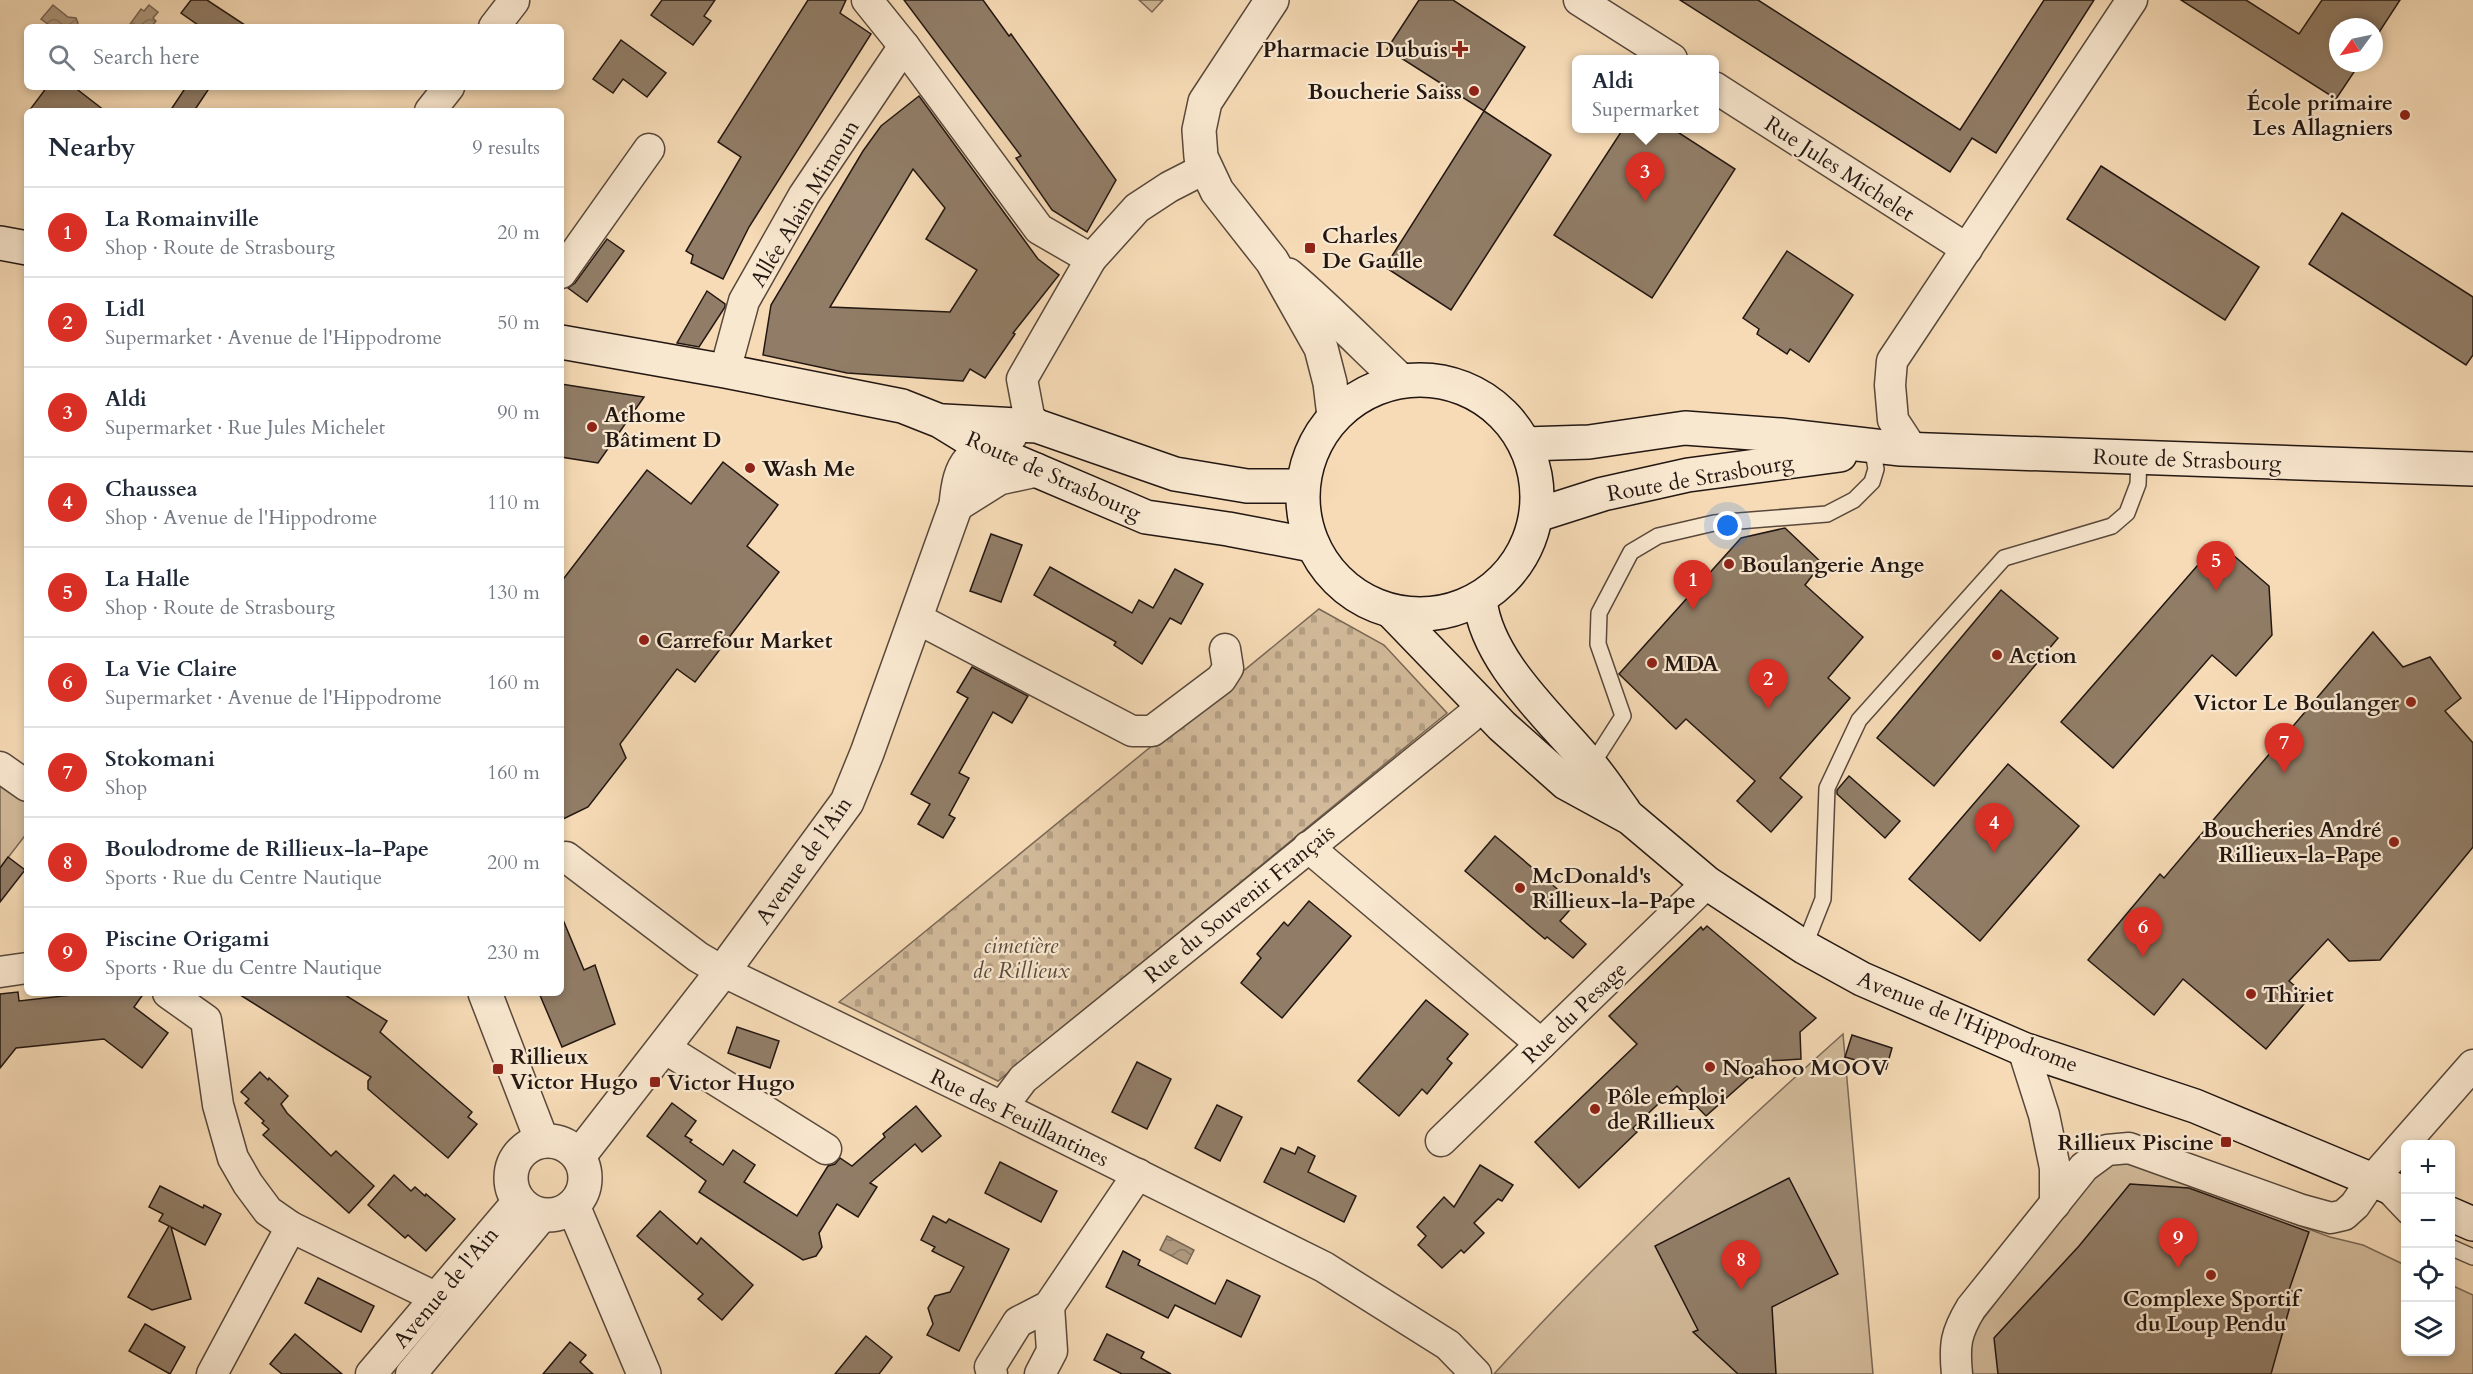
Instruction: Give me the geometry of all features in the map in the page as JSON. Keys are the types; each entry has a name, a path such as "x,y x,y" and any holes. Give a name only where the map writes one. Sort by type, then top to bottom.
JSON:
{"main road":[{"path":"1272,0 1205,102 1198,130 1201,156 1217,191 1272,261 1321,348 1330,383 1334,416"},
{"path":"0,243 24,247"},
{"path":"1272,261 1326,307 1364,348 1400,380"},
{"name":"Route de Strasbourg","path":"564,343 902,406 940,421 984,448 1146,517 1228,529 1312,545"},
{"path":"1400,380 1438,380 1473,392 1504,414 1526,444 1536,479 1537,515 1530,541 1518,564 1501,584 1480,600 1452,611 1423,616 1394,613 1359,599 1332,576 1312,545 1303,516 1302,486 1312,448 1334,416 1364,393 1400,380"},
{"name":"Route de Strasbourg","path":"940,421 1038,426 1175,474 1247,486 1302,486"},
{"name":"Avenue de l'Ain","path":"579,1156 722,971 847,802 956,505 958,478 968,461 984,448 1038,426"},
{"name":"Route de Strasbourg","path":"1526,444 1589,441 1685,428 1780,435 1896,450 2473,469"},
{"name":"Route de Strasbourg","path":"1537,515 1603,494 1688,475 1896,450"},
{"path":"956,505 999,478 1036,470"},
{"name":"Avenue de l'Hippodrome","path":"1480,600 1486,627 1500,656 1547,718 1591,766 1630,818"},
{"name":"Avenue de l'Hippodrome","path":"1394,613 1482,705 1566,783 1630,818 1707,883 1804,947 1862,979 2023,1049 2195,1107 2365,1189 2401,1193"},
{"path":"485,996 543,1141"},
{"path":"545,1207 584,1188 586,1177 579,1156 569,1147 557,1142 543,1141 524,1149 512,1168 513,1190 545,1207 643,1373"},
{"path":"2455,1216 2473,1224"}],"street":[{"path":"867,0 904,46 1039,229 1091,259"},
{"path":"1579,0 1664,55"},
{"path":"1896,450 1890,385 1892,361 2132,0"},
{"path":"496,24 514,1"},
{"name":"Allée Alain Mimoun","path":"725,371 744,301 804,195 904,46"},
{"path":"432,108 446,90"},
{"name":"Rue Jules Michelet","path":"1719,90 1967,249"},
{"path":"564,269 649,149"},
{"path":"1038,426 1029,416 1022,379 1091,259 1137,208 1169,187 1206,168"},
{"path":"916,618 1132,731 1152,731 1221,679 1227,668 1225,649"},
{"name":"Rue du Souvenir Français","path":"1002,1107 1023,1079 1482,705"},
{"path":"0,767 24,784"},
{"path":"1308,847 1541,1044"},
{"name":"Rue des Feuillantines","path":"566,857 698,957 722,971 1324,1267 1448,1345 1476,1374"},
{"name":"Rue du Pesage","path":"1442,1141 1707,883"},
{"path":"0,972 24,968"},
{"path":"172,996 206,1020 218,1105 233,1158 248,1184 268,1211 291,1227 435,1297"},
{"path":"663,1047 826,1149"},
{"path":"2023,1049 2044,1115 2055,1167 2055,1204"},
{"path":"1957,1374 1955,1353 1959,1329 1971,1308 2084,1167 2107,1150 2129,1148 2302,1210 2331,1218 2344,1215 2473,1065"},
{"path":"992,1374 990,1367 1018,1322 1049,1306 1138,1174"},
{"name":"Avenue de l'Ain","path":"371,1374 435,1297 545,1207"},
{"name":"Avenue de l'Ain","path":"411,1374 545,1207"},
{"path":"212,1374 291,1227"},
{"path":"1040,1374 1052,1351 1049,1306"}],"lane":[{"path":"1591,766 1623,716 1598,644 1599,613 1631,552 1658,536 1714,523 1827,514 1854,500 1872,482 1876,469 1896,450"},
{"path":"1804,947 1823,899 1827,788 1859,720 2004,558 2112,526 2127,513 2138,484 2139,457"},
{"name":"Avenue de l'Hippodrome","path":"2365,1189 2401,1213"},
{"path":"2453,1248 2473,1257"}],"green space":[{"path":"1139,0 1163,0 1152,12"},
{"name":"cimetière de Rillieux","path":"1319,609 1384,645 1447,713 998,1081 839,1002"},
{"path":"0,781 24,796 24,837 0,868"},
{"path":"1843,1034 1873,1374 1494,1374 1535,1329 1664,1200"},
{"name":"Complexe Sportif du Loup Pendu","path":"2121,1160 2330,1237 2363,1245 2401,1263 2401,1356 2455,1356 2455,1287 2473,1295 2473,1374 1968,1374 1968,1351 1976,1328 2102,1165"}],"water":[{"path":"53,5 68,17 76,18 78,23 48,24 41,19"},
{"path":"149,5 158,12 153,18 156,21 154,24 130,24 141,9 144,11"},
{"path":"1167,1236 1194,1250 1187,1264 1160,1250"}],"building":[{"path":"191,0 207,0 243,24 197,24 181,13"},
{"path":"662,0 715,0 704,16 711,21 693,45 651,15"},
{"path":"808,0 846,0 840,13 871,34 749,227 723,279 691,263 693,255 686,251 741,157 718,142"},
{"path":"904,0 983,0 1009,36 1011,34 1116,180 1087,232 1052,210 1016,158 1021,156"},
{"path":"1419,0 1453,0 1525,47 1484,111 1387,49"},
{"path":"1680,0 1758,0 1960,130 2044,0 2094,0 1996,153 1972,138 1950,172"},
{"path":"2181,0 2246,0 2299,34 2322,0 2400,0 2383,26 2383,18 2329,18 2329,72 2354,72 2336,99"},
{"path":"621,40 666,73 647,97 623,79 613,93 593,79"},
{"path":"45,90 78,90 101,108 31,108"},
{"path":"184,90 208,90 196,108 172,108"},
{"path":"919,96 1038,259 1059,275 1013,333 1015,334 985,378 970,369 963,381 847,373 763,355 771,305 863,151 881,126","holes":["913,169 945,208 926,239 977,270 950,312 830,307"]},
{"path":"1484,111 1551,155 1451,310 1385,267"},
{"path":"1620,133 1679,133 1735,169 1652,298 1554,235"},
{"path":"2101,166 2259,267 2225,320 2067,219"},
{"path":"2342,213 2473,297 2473,355 2466,365 2309,264"},
{"path":"607,239 624,251 587,302 568,288 575,283"},
{"path":"1787,251 1853,295 1809,362 1790,349 1787,354 1757,334 1759,329 1743,318"},
{"path":"707,291 725,304 725,307 699,347 677,343"},
{"name":"Athome Bâtiment D","path":"564,384 644,397 598,463 564,457"},
{"name":"Carrefour Market","path":"723,462 778,505 747,546 779,572 695,682 677,669 620,744 626,758 588,807 564,819 564,578 647,470 691,504"},
{"path":"1785,528 1822,563 1805,585 1863,637 1828,678 1850,698 1780,778 1802,797 1771,832 1737,801 1755,781 1686,719 1676,729 1619,674 1741,538"},
{"path":"991,534 1022,545 1001,602 970,591"},
{"path":"2218,542 2269,586 2272,635 2236,676 2212,655 2113,768 2061,722"},
{"path":"1050,567 1132,613 1139,600 1153,608 1175,569 1203,584 1181,624 1170,618 1142,664 1114,645 1116,642 1034,595"},
{"path":"2001,590 2058,638 1934,786 1877,738"},
{"path":"2373,632 2403,667 2430,657 2461,698 2445,711 2473,743 2473,847 2380,960 2349,961 2328,939 2289,981 2309,998 2266,1049 2183,979 2154,1015 2088,960 2160,874 2164,878"},
{"path":"972,667 1028,696 1012,723 993,712 959,773 969,778 949,815 955,818 943,838 918,824 930,804 911,794 968,698 957,692"},
{"path":"2008,764 2079,826 1980,941 1909,879"},
{"path":"1849,776 1900,821 1885,838 1837,794 1837,790"},
{"name":"McDonald's Rillieux-la-Pape","path":"1495,836 1575,904 1560,921 1586,944 1573,958 1547,937 1545,939 1465,871"},
{"path":"8,857 24,871 0,902 0,868"},
{"path":"1309,901 1351,936 1282,1018 1241,983 1261,958 1257,954 1284,922 1288,926"},
{"path":"564,922 584,970 595,965 615,1024 562,1047 540,996 564,996"},
{"name":"Noahoo MOOV","path":"1707,926 1816,1018 1800,1032 1801,1059 1768,1061 1752,1078 1750,1077 1706,1116 1677,1086 1633,1128 1637,1132 1579,1188 1535,1142 1637,1044 1609,1016 1701,927 1703,930"},
{"path":"18,992 19,1001 63,996 142,996 134,1007 168,1033 142,1068 104,1039 16,1048 0,1068 0,994"},
{"path":"242,996 347,996 387,1021 380,1032 472,1112 468,1117 477,1124 448,1158 368,1089 368,1081 371,1077"},
{"path":"1426,1000 1468,1034 1447,1059 1452,1063 1427,1094 1422,1089 1399,1116 1358,1081"},
{"path":"737,1027 779,1041 770,1068 728,1053"},
{"path":"1852,1035 1892,1048 1886,1069 1845,1057"},
{"path":"1137,1062 1171,1079 1147,1129 1112,1112"},
{"path":"260,1072 288,1096 281,1104 287,1113 331,1156 336,1151 374,1186 349,1213 263,1135 269,1129 245,1103 249,1099 241,1092"},
{"path":"672,1103 696,1121 685,1136 692,1140 690,1142 723,1165 733,1150 755,1165 744,1182 797,1216 828,1166 835,1164 840,1158 852,1166 885,1137 883,1134 916,1106 941,1136 922,1152 915,1144 870,1183 877,1187 858,1217 837,1204 819,1233 822,1247 816,1256 803,1260 699,1192 706,1181 647,1136"},
{"path":"1217,1105 1242,1117 1220,1161 1195,1148"},
{"path":"1298,1147 1315,1156 1308,1172 1356,1196 1344,1222 1264,1182 1281,1148 1295,1154"},
{"path":"1000,1162 1057,1191 1041,1222 985,1193"},
{"path":"1480,1165 1513,1185 1502,1201 1498,1199 1474,1223 1484,1233 1464,1253 1461,1250 1442,1268 1418,1245 1426,1236 1417,1227 1444,1197 1454,1207"},
{"path":"394,1175 411,1191 415,1187 425,1196 426,1194 455,1219 426,1251 408,1235 405,1238 368,1205"},
{"path":"1789,1178 1838,1274 1772,1307 1776,1374 1738,1374 1693,1332 1698,1330 1655,1246"},
{"name":"Complexe Sportif du Loup Pendu","path":"2130,1184 2189,1188 2309,1232 2289,1290 2294,1292 2271,1374 1998,1374 1994,1338 2079,1246"},
{"path":"160,1186 203,1208 204,1205 221,1214 205,1245 171,1227 191,1299 152,1310 128,1297 169,1226 159,1221 163,1214 149,1207"},
{"path":"660,1211 697,1244 701,1238 753,1285 722,1320 698,1299 703,1294 637,1236"},
{"path":"933,1216 946,1223 949,1219 1009,1249 959,1351 927,1335 933,1324 928,1308 935,1296 950,1292 964,1267 932,1251 935,1247 921,1240"},
{"path":"1123,1251 1140,1260 1138,1265 1215,1304 1227,1280 1260,1296 1241,1337 1175,1305 1168,1318 1106,1287"},
{"path":"318,1278 374,1306 361,1332 305,1303"},
{"path":"145,1324 185,1347 170,1374 129,1351"},
{"path":"295,1334 342,1374 282,1374 270,1364"},
{"path":"1107,1334 1144,1352 1141,1358 1171,1374 1122,1374 1094,1360"},
{"path":"866,1336 892,1357 879,1374 835,1374"},
{"path":"570,1342 586,1355 580,1362 593,1374 543,1374"}],"place":[{"name":"Pharmacie Dubuis","path":"1460,49"},
{"name":"Boucherie Saiss","path":"1474,91"},
{"name":"École primaire Les Allagniers","path":"2405,115"},
{"name":"Aldi","path":"1645,202"},
{"name":"Charles De Gaulle","path":"1310,248"},
{"name":"Athome Bâtiment D","path":"592,427"},
{"name":"Wash Me","path":"750,468"},
{"name":"Boulangerie Ange","path":"1729,564"},
{"name":"La Halle","path":"2216,591"},
{"name":"La Romainville","path":"1693,610"},
{"name":"Carrefour Market","path":"644,640"},
{"name":"Action","path":"1997,655"},
{"name":"MDA","path":"1652,663"},
{"name":"Victor Le Boulanger","path":"2411,702"},
{"name":"Lidl","path":"1768,709"},
{"name":"Stokomani","path":"2284,773"},
{"name":"Boucheries André Rillieux-la-Pape","path":"2394,842"},
{"name":"Chaussea","path":"1994,853"},
{"name":"McDonald's Rillieux-la-Pape","path":"1520,888"},
{"name":"La Vie Claire","path":"2143,957"},
{"name":"Thiriet","path":"2251,994"},
{"name":"Noahoo MOOV","path":"1710,1067"},
{"name":"Rillieux Victor Hugo","path":"498,1069"},
{"name":"Victor Hugo","path":"655,1082"},
{"name":"Pôle emploi de Rillieux","path":"1595,1109"},
{"name":"Rillieux Piscine","path":"2226,1142"},
{"name":"Piscine Origami","path":"2178,1268"},
{"name":"Complexe Sportif du Loup Pendu","path":"2211,1275"},
{"name":"Boulodrome de Rillieux-la-Pape","path":"1741,1290"}]}
